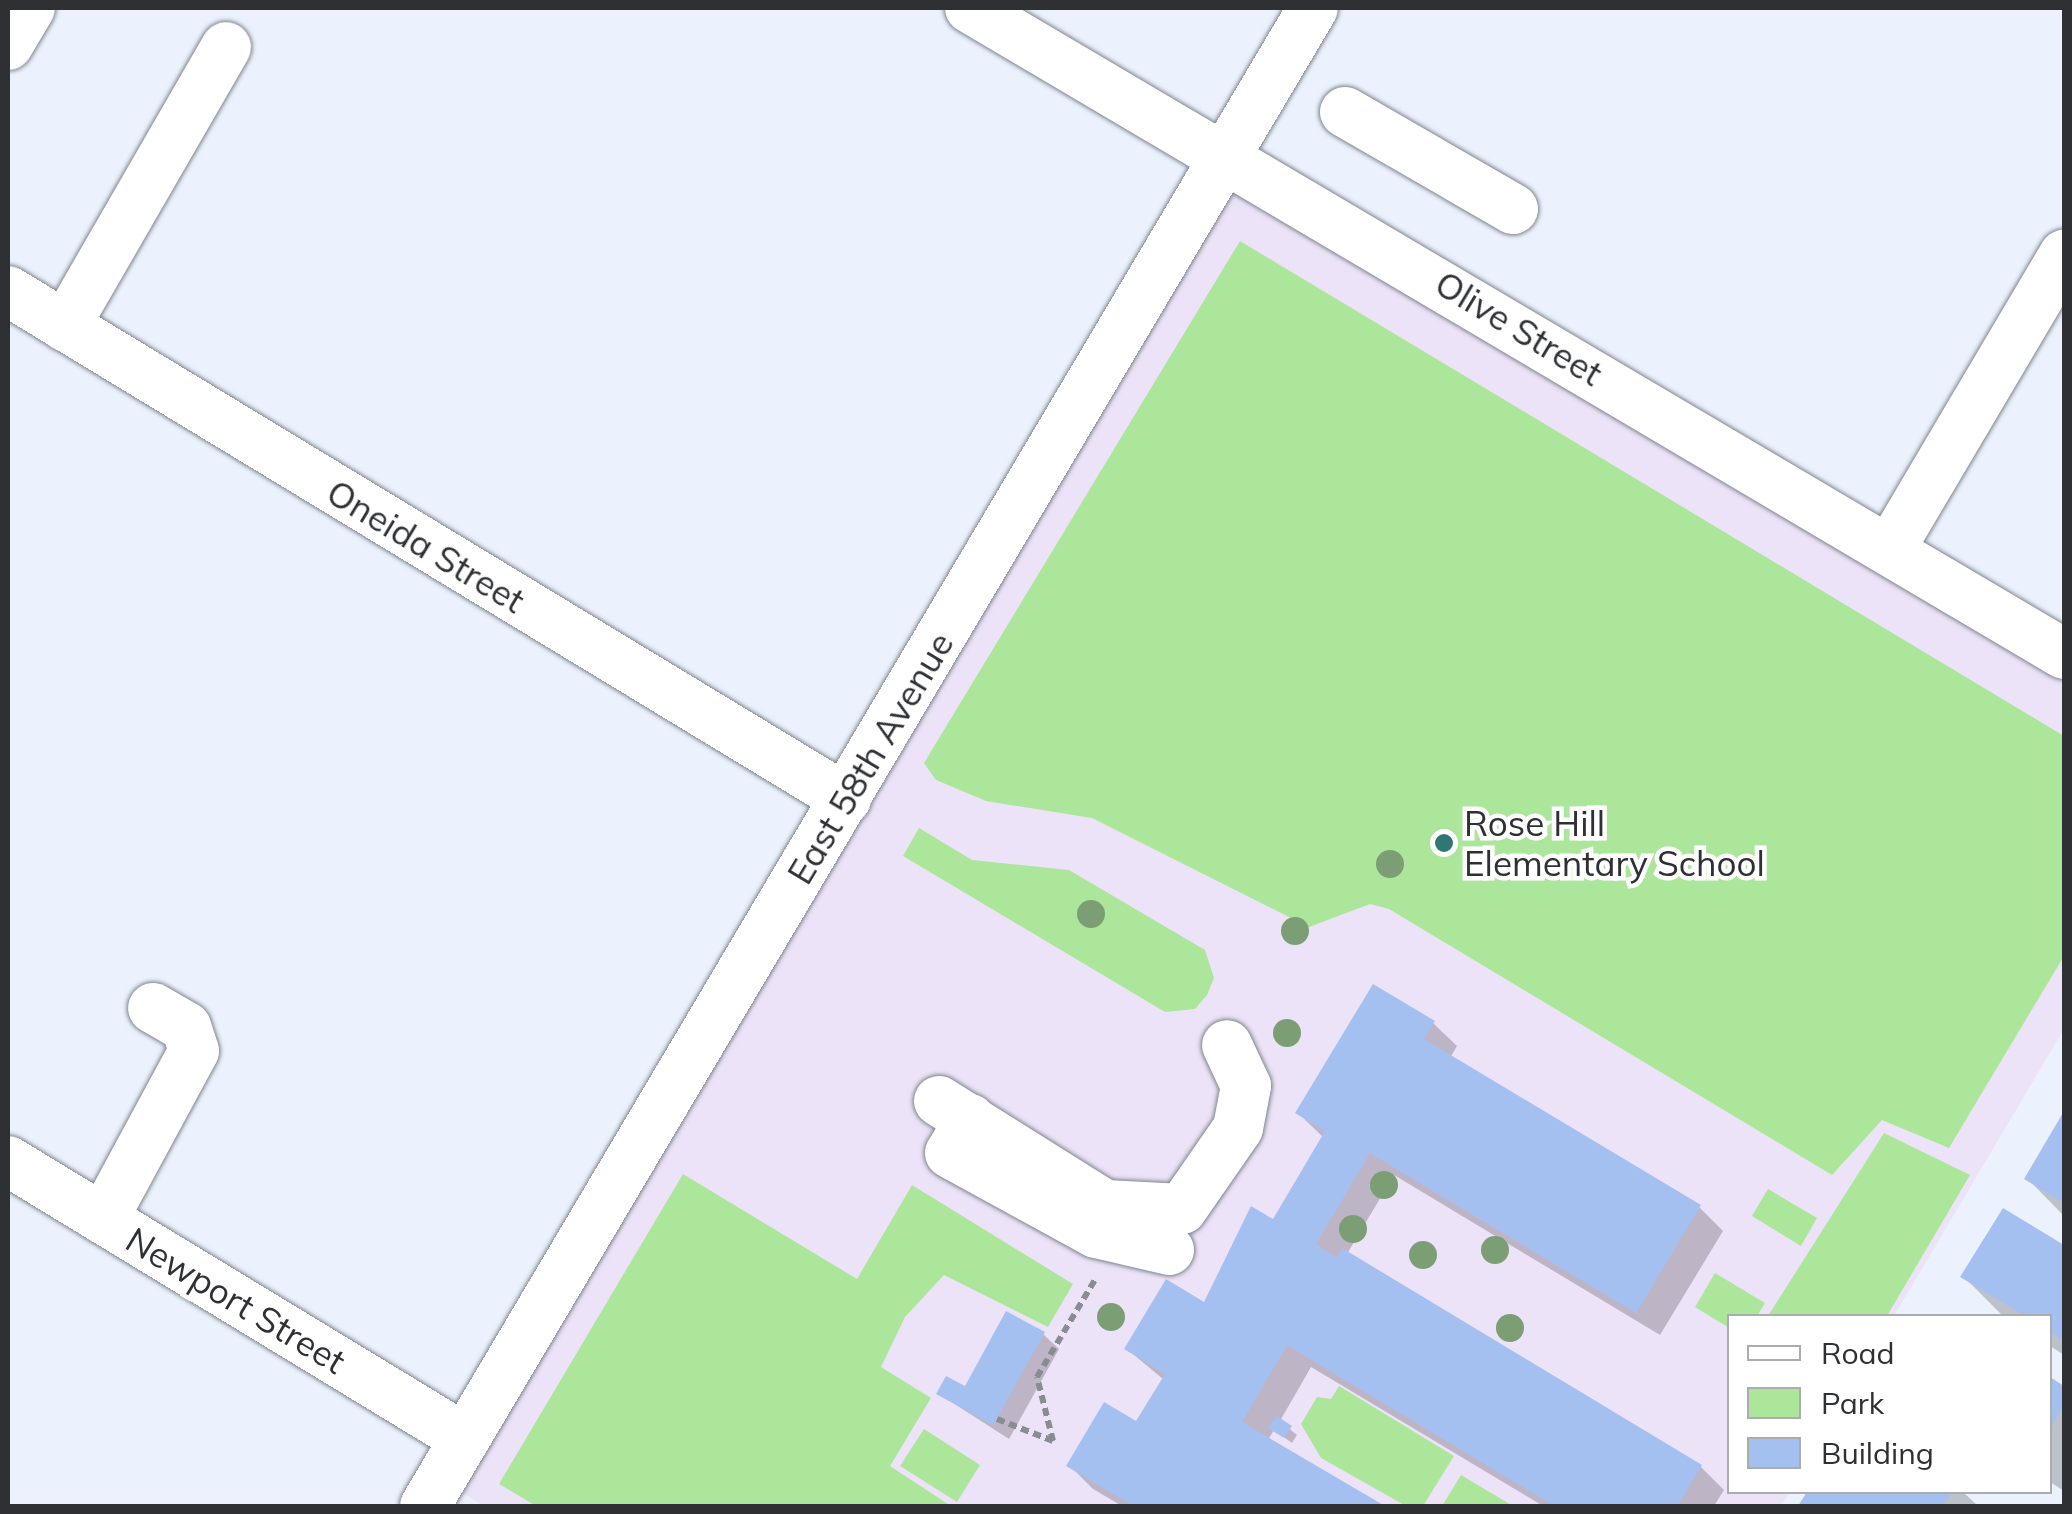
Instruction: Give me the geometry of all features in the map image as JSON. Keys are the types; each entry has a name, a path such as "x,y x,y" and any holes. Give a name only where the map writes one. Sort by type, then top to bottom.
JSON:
{"street":[{"path":"8,45 30,8"},
{"name":"Olive Street","path":"970,8 2064,654"},
{"name":"East 58th Avenue","path":"425,1506 1313,8"},
{"path":"65,326 226,47"},
{"path":"1345,112 1513,209"},
{"path":"1890,549 2064,255"},
{"name":"Oneida Street","path":"8,291 846,798"},
{"path":"104,1220 194,1051 186,1026 153,1008"},
{"path":"1168,1250 1096,1232 950,1154 955,1110 1105,1205 1182,1210 1238,1128 1246,1086 1226,1045"},
{"name":"Newport Street","path":"8,1161 464,1438"}],"path":[{"path":"996,1419 1053,1441 1037,1377 1120,1238"}],"shaded area":[{"name":"Rose Hill Elementary School","path":"1224,159 2064,656 2064,1029 1895,1314 1727,1314 1727,1494 1789,1494 1781,1506 484,1506 448,1484"}],"green space":[{"path":"1240,241 2064,736 2064,956 1949,1148 1882,1120 1832,1175 1389,909 1370,904 1309,927 1092,818 986,801 936,780 924,763"},
{"path":"919,828 972,860 1069,870 1205,950 1214,978 1207,995 1195,1009 1165,1012 903,856"},
{"path":"1884,1133 1970,1175 1888,1314 1769,1314"},
{"path":"683,1174 857,1279 912,1185 1073,1284 1048,1327 944,1275 905,1317 881,1367 931,1398 890,1466 951,1506 536,1506 499,1484"},
{"path":"1768,1189 1817,1218 1801,1246 1752,1216"},
{"path":"1715,1273 1765,1303 1758,1314 1727,1314 1727,1327 1695,1307"},
{"path":"1339,1386 1454,1456 1423,1506 1406,1506 1321,1458 1301,1424 1317,1397 1331,1399"},
{"path":"924,1429 980,1465 957,1502 900,1466"},
{"path":"1461,1475 1513,1506 1442,1506"}],"building":[{"path":"1373,984 1435,1021 1424,1039 1701,1205 1636,1313 1370,1153 1316,1244 1337,1258 1342,1248 1702,1465 1677,1506 1554,1506 1287,1345 1242,1422 1385,1506 1134,1506 1066,1466 1104,1402 1136,1421 1165,1374 1124,1349 1166,1279 1204,1302 1251,1206 1273,1219 1325,1131 1295,1113"},
{"path":"2064,1111 2064,1203 2024,1179"},
{"path":"2003,1208 2064,1245 2064,1341 2052,1333 2052,1314 2022,1314 1960,1277"},
{"path":"1006,1311 1045,1332 993,1425 936,1394 946,1376 965,1386"},
{"path":"2052,1378 2064,1386 2064,1404 2052,1425"},
{"path":"1277,1416 1292,1426 1284,1438 1268,1428"},
{"path":"1806,1494 1951,1494 1943,1506 1798,1506"}],"place":[{"name":"Rose Hill Elementary School","path":"1444,843"}]}
